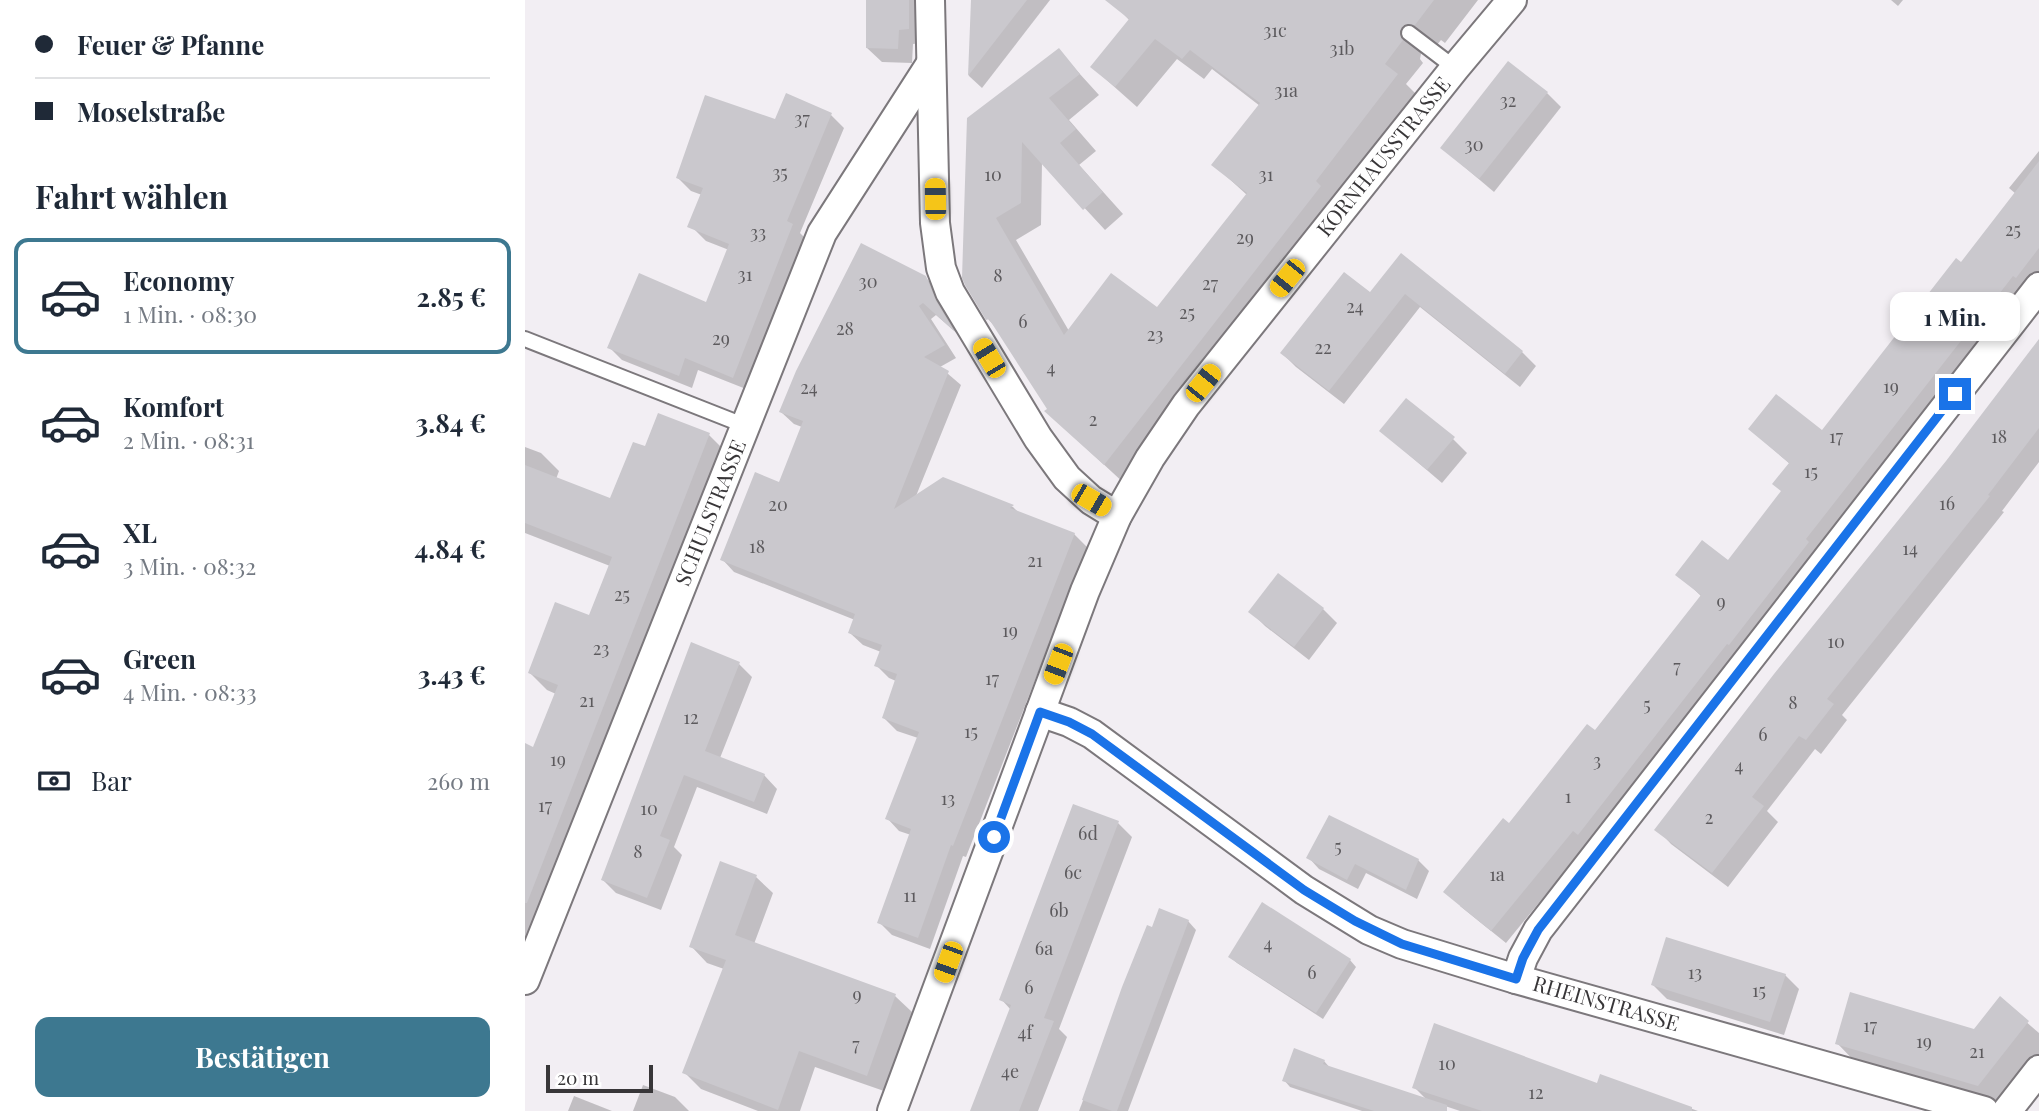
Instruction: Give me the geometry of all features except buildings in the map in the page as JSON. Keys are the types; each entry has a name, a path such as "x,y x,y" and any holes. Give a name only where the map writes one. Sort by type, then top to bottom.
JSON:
{"street":[{"path":"930,0 937,246 941,268 950,292 1038,438 1067,478 1091,500 1118,516"},
{"name":"KORNHAUSSTRASSE","path":"892,1111 1085,591 1118,516 1150,458 1186,405 1512,0"},
{"name":"SCHULSTRASSE","path":"525,980 822,233 930,65"},
{"path":"1516,979 1523,958 1538,930 2039,287"},
{"name":"RHEINSTRASSE","path":"1040,712 1092,734 1304,890 1369,930 1402,944 1516,979 1984,1111"},
{"path":"2007,1111 2039,1070"}],"lane":[{"path":"1409,33 1455,68"},
{"path":"525,339 745,426"}],"route":[{"path":"994,837 1040,712 1092,734 1304,890 1369,930 1402,944 1516,979 1523,958 1538,930 1955,394"}]}
